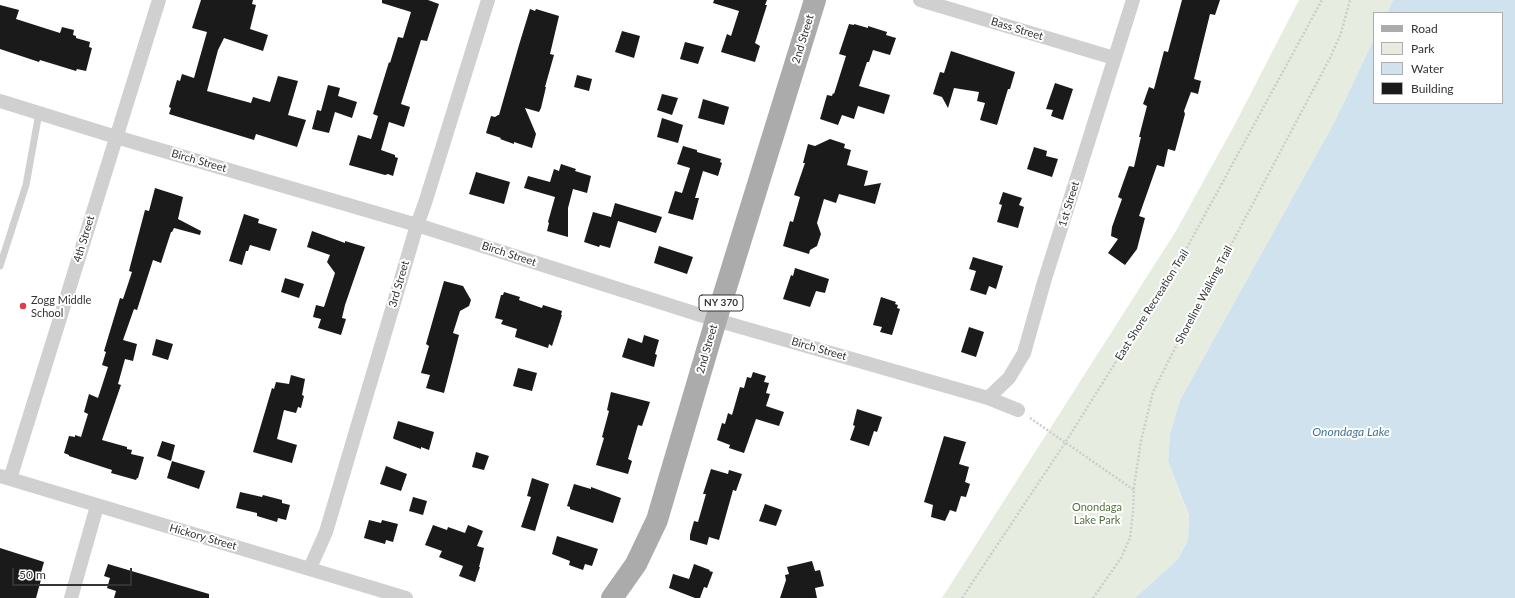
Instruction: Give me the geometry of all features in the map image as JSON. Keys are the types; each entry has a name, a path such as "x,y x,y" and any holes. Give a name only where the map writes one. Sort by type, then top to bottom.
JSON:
{"main road":[{"name":"2nd Street","path":"612,598 636,564 657,520 716,320 815,0"}],"street":[{"name":"4th Street","path":"5,477 159,0"},
{"name":"3rd Street","path":"310,568 326,532 416,225 425,202 488,0"},
{"name":"Bass Street","path":"920,0 1114,58"},
{"name":"1st Street","path":"988,398 1008,378 1024,353 1133,0"},
{"name":"Birch Street","path":"0,101 116,137 416,225 716,320 988,398 1018,410"},
{"name":"Hickory Street","path":"5,477 406,598"},
{"path":"71,598 97,506"}],"lane":[{"path":"0,266 26,185 39,113"}],"path":[{"name":"East Shore Recreation Trail","path":"962,598 1065,443 1184,253 1322,0"},
{"name":"Shoreline Walking Trail","path":"1093,598 1121,558 1130,538 1140,441 1153,392 1187,324 1232,243 1330,58 1341,33 1350,0"},
{"path":"1018,410 1134,490"}],"green space":[{"name":"Onondaga Lake Park","path":"1299,0 1393,0 1387,12 1373,12 1373,41 1335,121 1180,400 1170,434 1168,461 1189,517 1188,540 1178,559 1135,598 942,598 1176,231 1234,126"}],"water":[{"name":"Onondaga Lake","path":"1393,0 1515,0 1515,598 1135,598 1178,559 1188,540 1189,516 1168,461 1170,434 1180,400 1335,121 1373,41 1373,104 1503,104 1503,12 1387,12"}],"building":[{"path":"201,0 253,0 252,4 256,5 250,29 268,35 263,51 224,38 218,50 207,91 251,103 253,97 270,102 278,76 298,81 288,115 306,120 297,147 256,134 254,140 169,114 171,108 169,107 177,80 180,81 182,74 194,78 207,32 192,28"},
{"path":"382,0 428,0 439,4 427,41 421,40 401,104 410,107 404,127 389,122 381,150 395,155 395,157 398,158 393,176 349,165 358,135 371,139 378,116 373,114 389,62 390,63 398,37 403,38 411,12 382,3"},
{"path":"714,0 767,0 765,5 767,5 755,43 760,46 755,62 721,52 727,34 731,36 739,11 713,3"},
{"path":"1182,0 1220,0 1215,15 1210,14 1194,79 1201,81 1198,94 1191,92 1184,111 1185,114 1175,151 1168,149 1164,167 1157,165 1139,216 1145,218 1137,249 1125,265 1108,253 1118,239 1111,236 1112,227 1122,199 1118,197 1129,166 1134,167 1141,137 1139,137 1147,106 1143,104 1149,87 1154,89 1164,51 1168,52"},
{"path":"0,5 19,10 16,19 60,33 62,27 74,30 73,35 76,36 76,38 90,42 89,47 92,48 86,71 77,69 76,71 40,60 39,62 0,49"},
{"path":"530,9 535,11 536,9 559,16 550,54 554,55 541,108 539,112 525,108 536,134 532,148 514,142 514,144 486,133 491,116 495,117 499,115"},
{"path":"849,24 868,28 868,26 887,32 886,35 896,38 890,55 873,50 869,62 867,62 859,86 890,95 884,114 858,106 854,119 842,115 838,125 820,119 827,95 832,96 833,93 834,94 846,56 839,54"},
{"path":"622,31 640,36 634,58 615,52"},
{"path":"685,42 704,47 698,64 680,59"},
{"path":"951,51 1015,72 997,125 980,120 985,103 977,101 979,92 954,88 948,108 942,97 933,94 940,72 944,73"},
{"path":"577,75 592,79 589,91 574,87"},
{"path":"1055,83 1073,89 1063,120 1051,116 1053,110 1046,109"},
{"path":"328,85 340,88 338,96 357,102 352,118 335,112 329,133 312,129 317,110 321,111"},
{"path":"662,94 678,98 672,115 657,110"},
{"path":"703,99 729,107 724,125 698,118"},
{"path":"662,118 683,125 678,143 657,137"},
{"path":"830,139 845,144 844,148 851,150 847,165 868,171 864,186 881,183 875,204 839,194 836,203 824,199 817,223 821,234 817,246 810,250 809,254 783,246 790,221 793,222 800,197 794,195 805,163 803,163 808,144 815,146"},
{"path":"683,146 721,159 720,162 722,163 718,176 703,171 695,198 699,198 693,220 668,213 675,191 682,193 690,168 677,164"},
{"path":"1034,147 1047,151 1046,156 1058,159 1052,177 1027,169"},
{"path":"561,164 576,169 575,171 591,176 587,193 573,189 568,208 568,237 547,231 555,197 524,188 528,176 550,182 554,169 559,171"},
{"path":"476,172 510,182 504,204 469,194"},
{"path":"155,188 183,197 178,219 201,231 200,235 174,228 171,232 161,263 153,260 137,310 134,309 123,340 137,344 133,361 125,359 118,384 121,385 102,440 127,447 127,449 132,450 131,454 144,457 138,478 136,480 111,473 112,470 64,453 69,436 75,437 75,435 81,437 88,414 84,412 89,394 98,398 108,367 102,365 106,352 104,351 120,298 123,299 132,272 129,271 145,210 149,211"},
{"path":"1003,192 1022,198 1019,205 1024,207 1018,228 997,222 1002,205 999,204"},
{"path":"615,203 662,217 656,233 618,221 610,248 600,245 599,247 584,242 593,212 611,217"},
{"path":"244,214 259,219 258,223 277,229 270,251 250,245 248,251 246,251 242,265 229,261"},
{"path":"312,231 345,243 345,241 365,247 345,305 342,318 346,319 341,335 318,328 321,319 313,317 316,305 324,307 335,273 327,262 330,255 307,247"},
{"path":"659,246 693,257 687,274 654,263"},
{"path":"973,257 1003,266 996,289 989,286 986,295 970,290 976,271 969,269"},
{"path":"795,268 829,279 825,293 816,291 810,307 783,299 791,275 793,276"},
{"path":"285,278 304,284 299,298 281,292"},
{"path":"444,281 463,286 471,300 469,306 460,311 453,333 459,335 444,393 426,388 430,375 421,373 429,346 426,344"},
{"path":"504,292 520,297 519,300 542,308 543,305 562,311 552,346 549,344 548,348 515,337 517,329 501,324 503,320 495,318 501,295 503,295"},
{"path":"881,297 896,302 895,304 898,305 897,308 900,309 892,335 880,332 882,327 873,325"},
{"path":"969,327 984,332 976,357 961,352"},
{"path":"644,335 659,340 655,354 657,355 654,367 622,357 628,338 642,343"},
{"path":"156,339 173,344 168,360 152,355"},
{"path":"518,368 537,373 532,391 513,386"},
{"path":"753,372 766,376 764,382 769,383 766,393 770,394 766,406 784,412 779,426 756,419 744,453 729,448 730,445 717,440 722,423 725,424 728,413 732,415 740,387 744,388 747,377 751,378"},
{"path":"291,375 305,379 302,395 304,396 301,408 298,407 296,413 284,410 277,439 297,445 292,463 253,452 272,388 274,389 276,382 289,384"},
{"path":"611,392 650,402 642,426 638,425 628,459 632,461 628,474 596,465 604,438 602,437 609,411 607,410"},
{"path":"857,409 882,417 877,432 874,431 869,446 850,440 855,426 853,425"},
{"path":"398,421 434,432 429,450 421,447 421,449 394,439"},
{"path":"944,436 966,442 959,464 969,467 965,482 970,484 966,497 961,496 956,512 950,510 945,521 931,517 933,505 924,502"},
{"path":"162,441 175,445 171,461 157,456"},
{"path":"476,452 489,456 484,470 472,467"},
{"path":"172,461 205,471 199,489 167,478"},
{"path":"386,466 407,474 401,491 380,484"},
{"path":"711,469 728,474 729,470 742,474 736,491 733,490 719,540 709,537 707,545 690,540 690,535 694,521 698,522 706,494 703,494"},
{"path":"532,478 549,484 535,531 521,527 531,497 527,496"},
{"path":"574,484 591,489 591,487 621,498 613,523 570,509 570,507 567,506"},
{"path":"240,492 262,497 263,495 282,500 282,503 290,505 286,520 278,518 277,522 257,516 257,513 236,508"},
{"path":"413,497 427,501 423,515 409,511"},
{"path":"765,504 782,510 776,526 759,521"},
{"path":"369,520 381,523 382,520 398,524 393,542 386,540 385,544 364,538"},
{"path":"433,525 447,530 448,527 465,533 468,525 483,531 477,546 484,548 475,582 459,576 463,566 439,557 442,551 425,545"},
{"path":"557,536 598,549 592,566 585,564 583,570 569,565 570,561 552,554"},
{"path":"0,548 44,562 36,598 0,598"},
{"path":"812,561 815,571 820,570 824,586 815,588 817,598 780,598 786,580 785,575 789,574 787,567"},
{"path":"108,564 209,594 209,598 114,598 116,591 107,588 110,578 104,576"},
{"path":"694,564 713,572 707,588 704,587 700,598 695,598 669,588 673,574 689,579"}],"place":[{"name":"Zogg Middle School","path":"23,306"}]}
